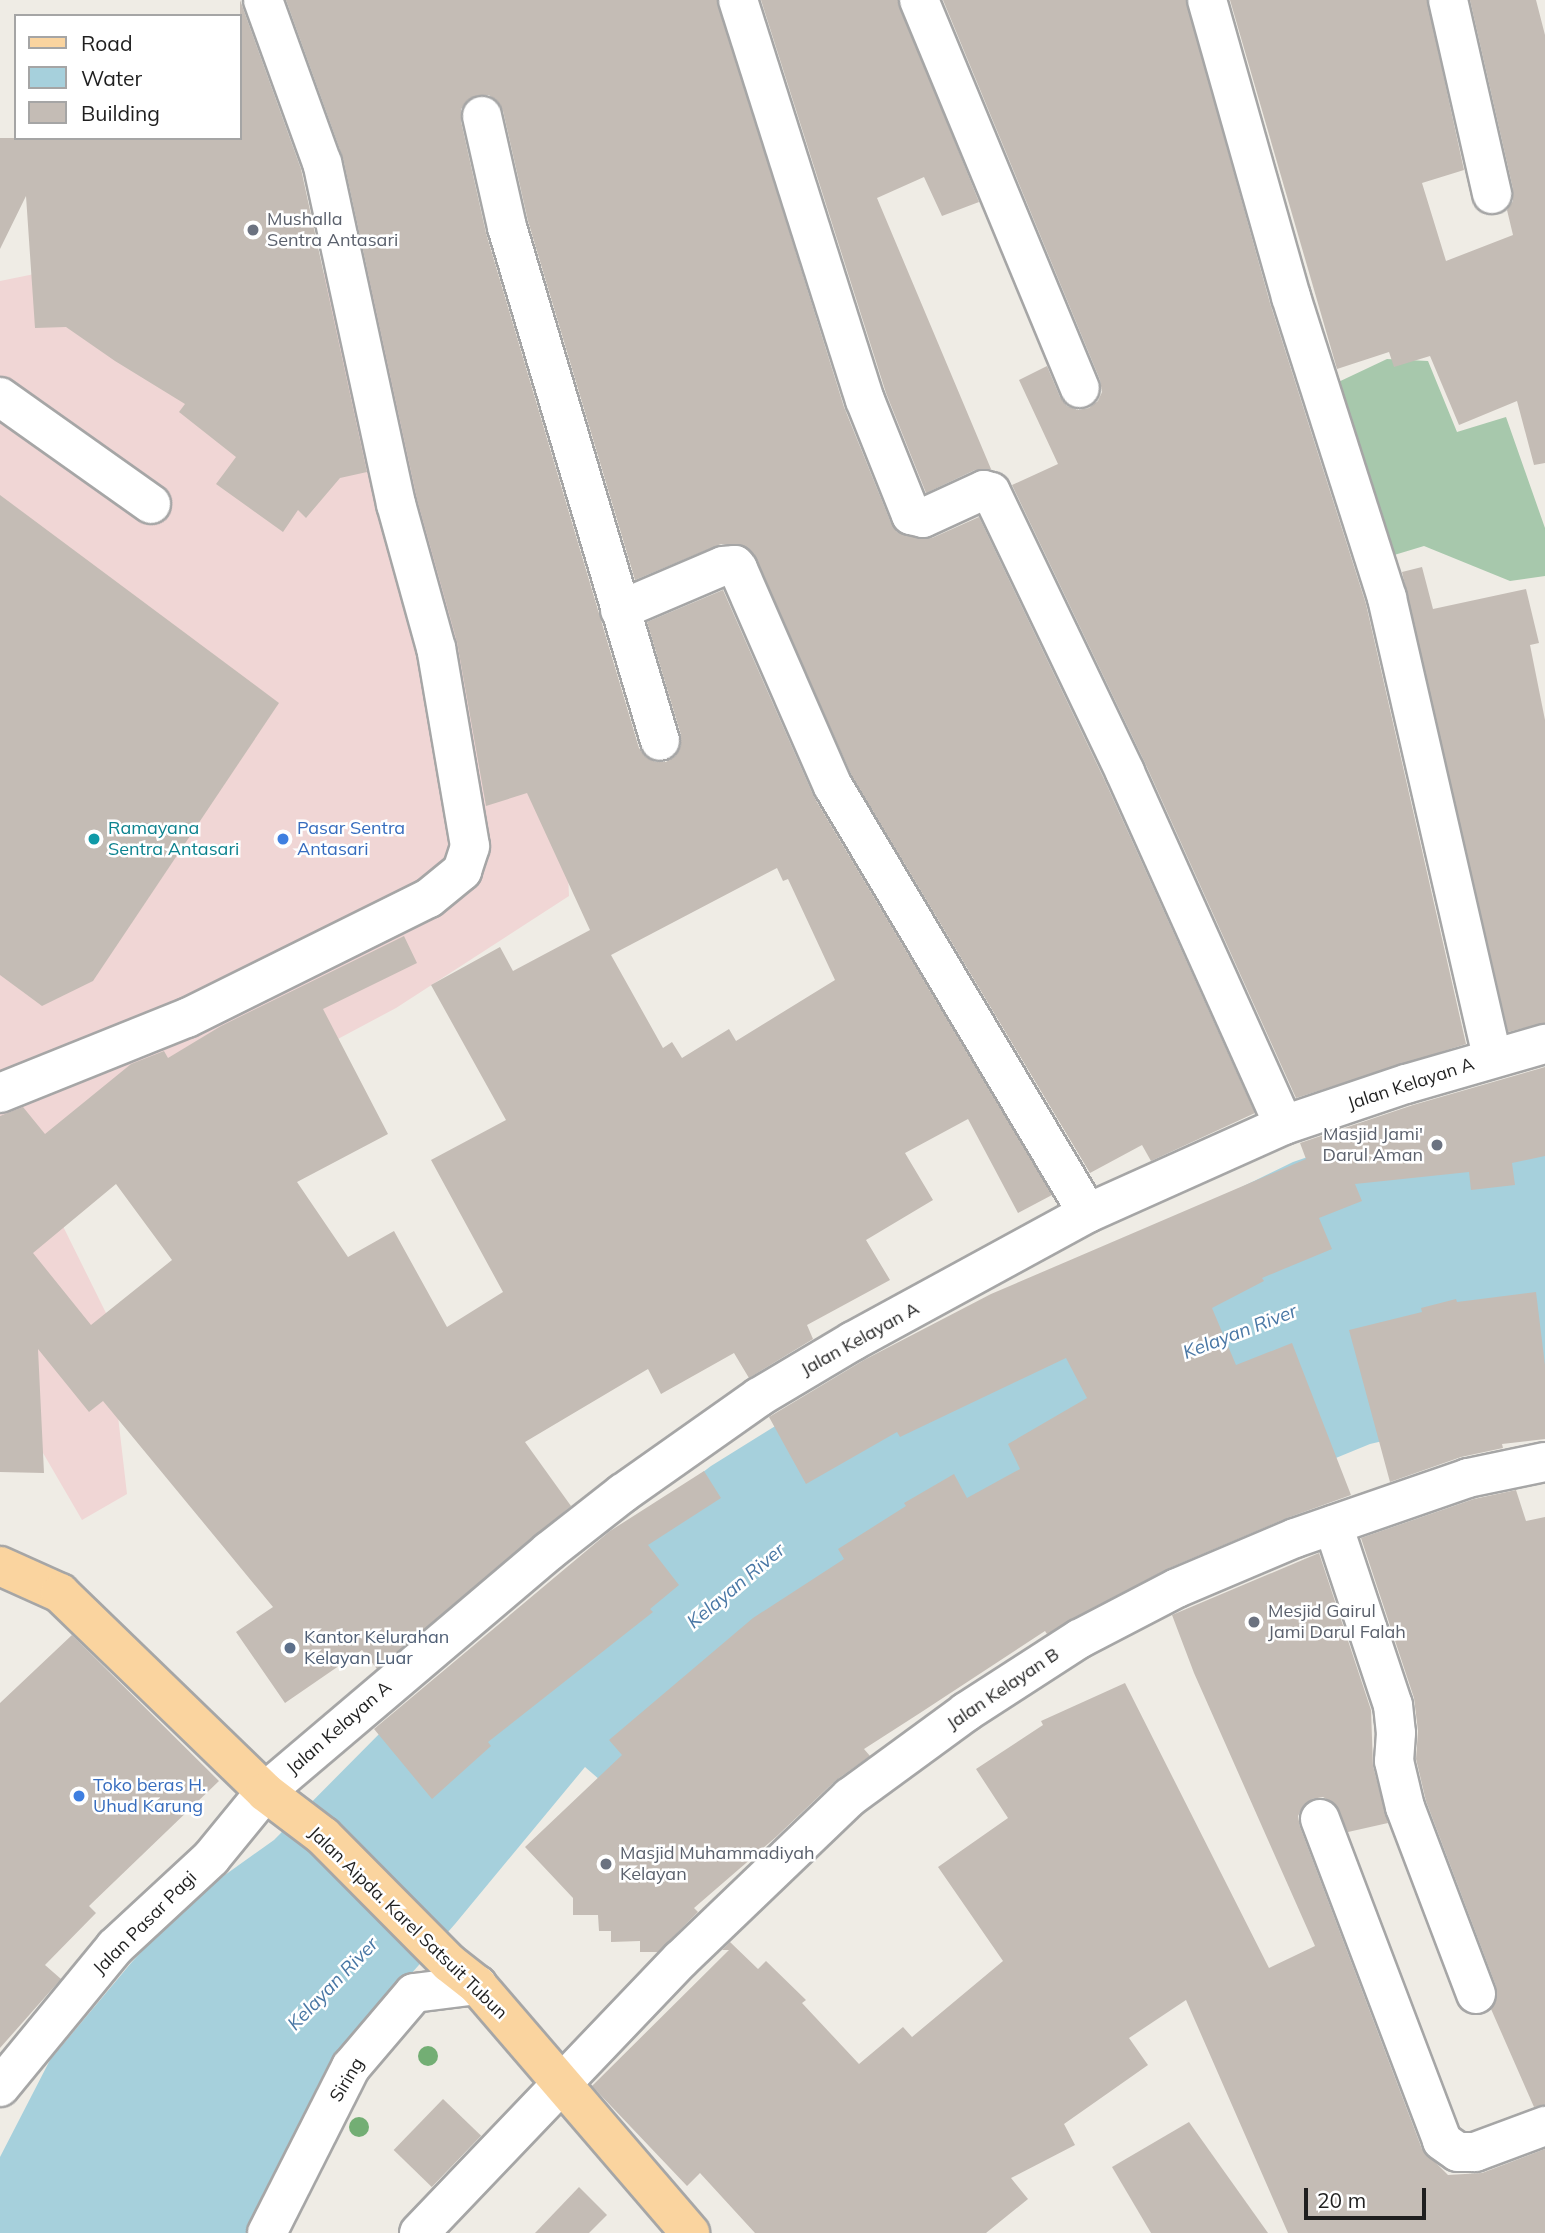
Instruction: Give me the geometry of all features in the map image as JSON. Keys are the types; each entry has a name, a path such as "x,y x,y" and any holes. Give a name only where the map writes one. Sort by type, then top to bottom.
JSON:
{"main road":[{"name":"Jalan Aipda. Karel Satsuit Tubun","path":"0,1566 60,1594 265,1792 323,1836 463,1974 562,2081 690,2233"}],"street":[{"path":"0,1093 187,1018 429,898 461,871 470,846 436,648 396,504 322,163 263,0"},
{"path":"738,0 865,400 911,515 922,519 984,490 991,492 1125,772 1284,1125"},
{"path":"919,0 1080,388"},
{"path":"1207,0 1291,297 1387,598 1492,1058"},
{"path":"1448,0 1492,194"},
{"path":"482,116 507,226 660,741"},
{"path":"0,397 150,504"},
{"path":"620,610 723,566 735,565 833,786 1088,1213"},
{"name":"Jalan Kelayan A","path":"265,1792 549,1551 645,1477 759,1397 853,1341 1088,1213 1284,1125 1492,1058 1545,1044"},
{"name":"Jalan Kelayan B","path":"419,2233 681,1959 850,1797 966,1712 1079,1639 1177,1588 1333,1525 1468,1478 1545,1462"},
{"path":"1333,1525 1393,1705 1396,1733 1394,1760 1405,1807 1476,1994"},
{"name":"Jalan Pasar Pagi","path":"0,2087 115,1947 211,1858 265,1792"},
{"path":"1320,1819 1442,2141 1458,2152 1475,2152 1545,2126"},
{"name":"Siring","path":"267,2233 351,2067 414,1993 463,1974"}],"shaded area":[{"name":"Pasar Sentra Antasari","path":"133,254 140,293 390,266 564,781 569,896 396,1008 47,1194 106,1313 127,1494 82,1520 0,1379 0,281"}],"green space":[{"path":"1387,359 1428,361 1457,432 1506,417 1545,528 1545,576 1510,581 1424,546 1381,559 1332,385"}],"water":[{"name":"Kelayan River","path":"1545,1090 1545,1403 1370,1444 1063,1570 667,1838 585,1767 455,1924 359,2033 257,2233 0,2233 0,2157 50,2060 131,1963 190,1900 274,1840 390,1723 527,1606 711,1466 864,1371 1293,1162 1378,1133"}],"building":[{"path":"240,0 301,169 367,472 340,478 306,518 298,510 283,532 216,484 236,457 179,412 185,404 66,327 35,328 26,196 0,249 0,138 242,140"},
{"path":"286,0 717,0 844,407 891,523 897,532 919,539 932,538 979,517 1105,781 1255,1113 1151,1161 1142,1145 1090,1173 852,776 752,552 743,545 721,544 635,580 528,221 503,111 498,102 489,95 478,95 468,100 461,109 461,121 486,233 639,748 646,757 656,762 666,762 675,756 681,745 681,735 647,622 723,590 814,797 1052,1195 1018,1213 968,1119 905,1153 933,1200 866,1240 890,1280 807,1325 813,1339 749,1378 734,1353 661,1394 648,1369 525,1442 571,1506 377,1669 362,1650 285,1703 236,1632 273,1607 103,1401 89,1412 38,1349 44,1473 0,1472 0,1116 23,1107 45,1134 131,1064 164,1051 168,1058 221,1026 404,936 417,963 323,1009 388,1134 297,1182 348,1257 394,1231 447,1327 503,1292 431,1160 506,1120 431,985 500,947 513,971 590,930 527,793 486,806 457,642 417,499 343,158","holes":["777,868 783,881 788,879 835,980 736,1041 729,1029 682,1058 672,1042 663,1048 611,955","116,1184 172,1260 91,1325 33,1253"]},
{"path":"761,0 898,0 979,202 942,216 924,177 877,198 991,469 975,470 926,493 886,393"},
{"path":"943,0 1186,0 1270,303 1366,604 1466,1044 1296,1098 1145,763 1012,485 1058,464 1019,380 1047,366 1060,397 1067,406 1078,410 1089,408 1098,401 1102,392 1100,380"},
{"path":"1230,0 1427,0 1464,170 1422,183 1446,261 1513,235 1507,210 1513,201 1513,189 1470,0 1536,0 1545,35 1545,463 1534,465 1517,401 1459,425 1430,356 1394,367 1389,352 1337,369"},
{"name":"Ramayana Sentra Antasari","path":"0,495 279,703 93,981 42,1006 0,975"},
{"path":"1422,567 1433,609 1526,589 1539,643 1530,645 1545,720 1545,1023 1508,1032 1402,572"},
{"path":"1545,1067 1545,1156 1512,1163 1515,1185 1471,1190 1469,1172 1355,1184 1362,1201 1319,1218 1332,1249 1262,1278 1264,1281 1212,1308 1236,1365 1292,1343 1351,1495 1287,1518 1167,1569 1047,1634 1045,1631 864,1749 870,1756 835,1781 776,1837 694,1908 698,1912 658,1952 640,1952 640,1941 611,1942 611,1931 599,1931 598,1915 573,1915 573,1898 525,1847 622,1755 609,1740 753,1618 844,1559 838,1549 906,1506 904,1503 954,1474 967,1498 1020,1469 1008,1444 1087,1398 1066,1358 900,1437 897,1432 806,1484 769,1417 864,1360 991,1294 1306,1159 1300,1143 1413,1105"},
{"path":"1536,1292 1545,1365 1545,1439 1502,1444 1503,1448 1461,1457 1390,1482 1349,1330 1422,1312 1421,1308 1456,1299 1457,1302"},
{"path":"704,1471 721,1498 648,1545 679,1585 650,1609 653,1612 488,1742 491,1746 432,1799 374,1729 610,1531"},
{"path":"1516,1490 1526,1521 1545,1517 1545,2105 1534,2107 1491,2009 1497,1998 1496,1986 1426,1801 1416,1759 1418,1731 1414,1698 1361,1538 1474,1499"},
{"path":"1319,1553 1371,1710 1373,1766 1388,1823 1348,1832 1334,1803 1323,1797 1312,1799 1303,1806 1298,1816 1300,1827 1422,2149 1448,2175 1482,2173 1545,2149 1545,2233 1288,2233 1186,2000 1129,2038 1148,2065 1064,2124 1075,2145 1011,2178 1028,2199 986,2233 755,2233 700,2173 687,2186 592,2086 729,1950 722,1950 730,1942 758,1969 766,1961 806,2000 802,2003 859,2064 903,2027 912,2037 1003,1961 938,1867 1008,1818 976,1769 1043,1725 1041,1721 1125,1683 1269,1968 1315,1946 1194,1673 1172,1615"},
{"path":"72,1635 219,1781 89,1906 96,1913 45,1965 61,1979 0,2048 0,1703"},
{"path":"443,2099 481,2136 432,2187 394,2150"},
{"path":"1189,2122 1268,2233 1151,2233 1112,2167"},
{"path":"579,2187 607,2215 589,2233 535,2233"}],"place":[{"name":"Mushalla Sentra Antasari","path":"253,230"},
{"name":"Ramayana Sentra Antasari","path":"94,839"},
{"name":"Pasar Sentra Antasari","path":"283,839"},
{"name":"Masjid Jami' Darul Aman","path":"1437,1145"},
{"name":"Mesjid Gairul Jami Darul Falah","path":"1254,1622"},
{"name":"Kantor Kelurahan Kelayan Luar","path":"290,1648"},
{"name":"Toko beras H. Uhud Karung","path":"79,1796"},
{"name":"Masjid Muhammadiyah Kelayan","path":"606,1864"}]}
